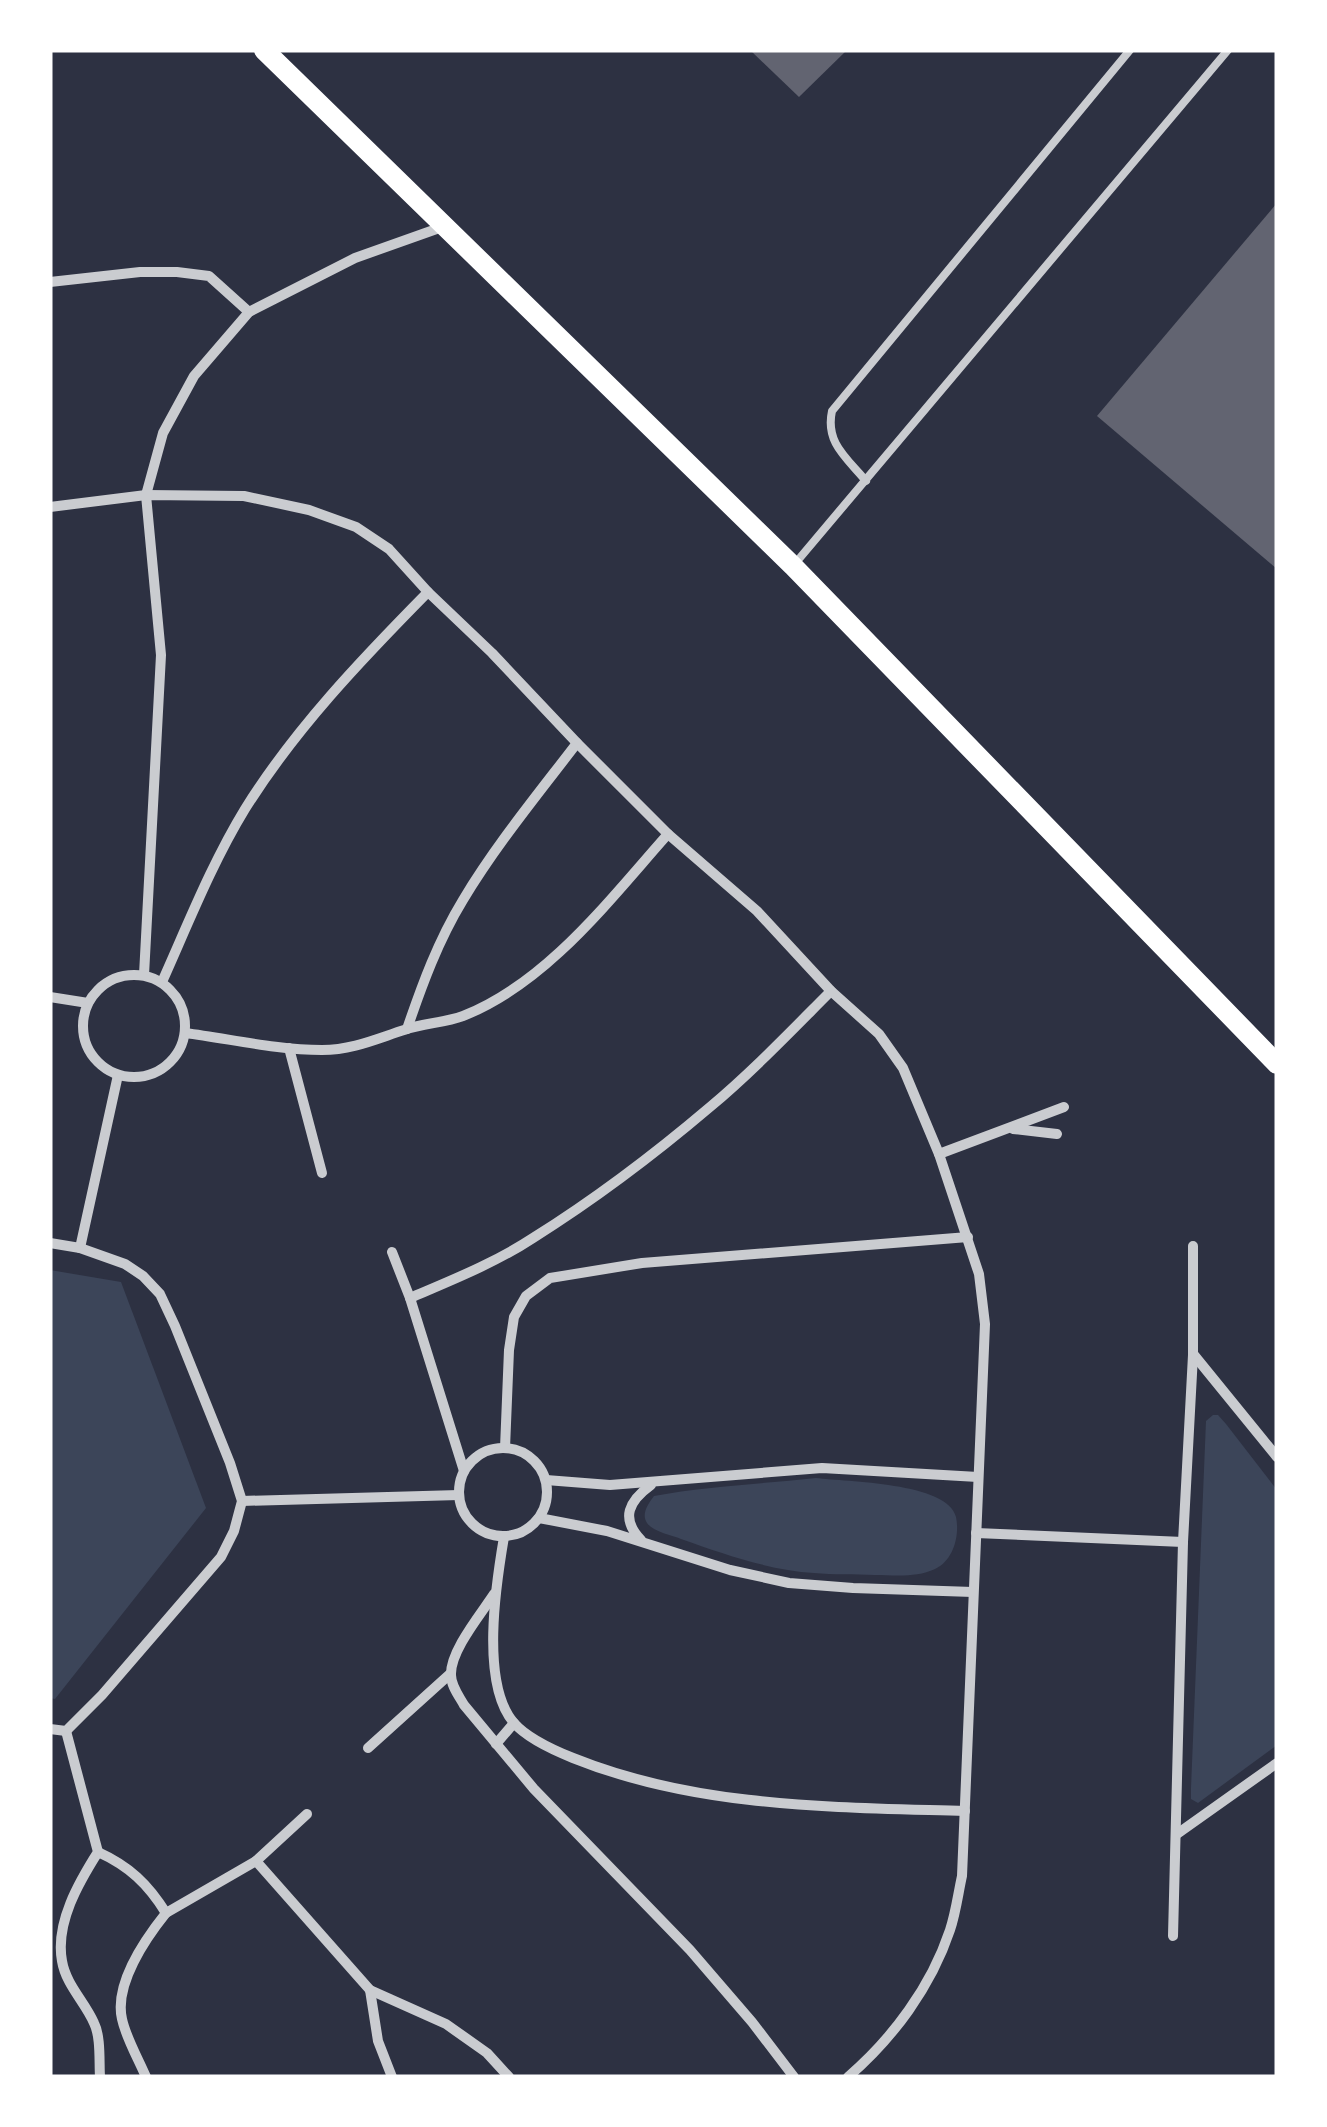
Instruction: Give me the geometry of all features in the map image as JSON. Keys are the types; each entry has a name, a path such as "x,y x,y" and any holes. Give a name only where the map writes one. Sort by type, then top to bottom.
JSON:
{"main road":[{"path":"264,50 794,566 1277,1064"}],"street":[{"path":"144,975 161,655 146,495 163,432 194,376 249,312 355,258 446,226"},
{"path":"50,282 140,272 209,276 249,312"},
{"path":"50,507 146,495 244,496 309,510 356,527 390,549 668,834 757,911 831,991 878,1034 902,1068 939,1154 968,1238 979,1274 985,1324 962,1876 950,1928 931,1977 901,2021 848,2077"},
{"path":"162,982 245,810 302,728 428,592"},
{"path":"407,1029 428,968 461,903 499,845 577,742"},
{"path":"186,1033 325,1050 365,1045 407,1029 463,1016 510,990 561,952 668,834"},
{"path":"127,974 162,982 176,996 184,1014 186,1033 177,1054 161,1070 140,1078 118,1076 99,1064 86,1046 82,1024 88,1003 97,989 127,974"},
{"path":"410,1298 532,1240 616,1179 711,1106 831,991"},
{"path":"50,997 88,1003"},
{"path":"289,1048 322,1173"},
{"path":"80,1248 118,1076"},
{"path":"939,1154 1064,1107"},
{"path":"1007,1128 1057,1134"},
{"path":"505,1448 514,1316 526,1296 550,1278 642,1263 968,1238"},
{"path":"50,1244 80,1248 125,1264 160,1294 210,1412 242,1502 234,1532 221,1557 66,1731"},
{"path":"1173,1936 1183,1542 1193,1355 1193,1246"},
{"path":"392,1252 464,1471"},
{"path":"1193,1355 1277,1458"},
{"path":"505,1448 519,1451 540,1468 547,1493 539,1518 529,1528 504,1537 473,1525 459,1496 464,1471 475,1458 489,1450 505,1448"},
{"path":"546,1480 610,1485 822,1468 978,1477"},
{"path":"642,1542 630,1526 629,1510 638,1496 656,1482"},
{"path":"242,1502 459,1496"},
{"path":"539,1518 607,1532 730,1570 789,1583 972,1592"},
{"path":"976,1534 1183,1542"},
{"path":"504,1537 494,1593 496,1682 501,1701 514,1723 532,1737 604,1770 671,1788 806,1806 965,1811"},
{"path":"368,1748 450,1674 464,1639 494,1593"},
{"path":"450,1674 464,1705 534,1789 690,1950 794,2077"},
{"path":"496,1744 514,1723"},
{"path":"50,1728 66,1731"},
{"path":"66,1731 98,1852 71,1904 56,1959 96,2025 100,2077"},
{"path":"1177,1834 1277,1763"},
{"path":"146,2077 121,2016 132,1963 146,1937 166,1912 256,1862 306,1814"},
{"path":"98,1852 138,1876 166,1912"},
{"path":"256,1862 370,1990 446,2024 509,2077"},
{"path":"370,1990 378,2041 392,2077"},
{"path":"96,2025 121,2016"}],"lane":[{"path":"866,481 835,444 828,427 832,412 1130,50"},
{"path":"794,566 1228,50"}],"shaded area":[{"path":"50,1270 121,1282 206,1508 55,1699 50,1698"},
{"path":"1213,1415 1226,1424 1277,1490 1277,1745 1198,1803 1191,1799 1191,1788 1206,1421"},
{"path":"816,1478 894,1486 935,1497 949,1505 956,1517 956,1540 951,1554 935,1569 913,1575 797,1571 713,1550 658,1531 645,1520 654,1496"}],"building":[{"path":"750,50 847,50 799,97"},
{"path":"1277,203 1277,569 1097,416"}]}
